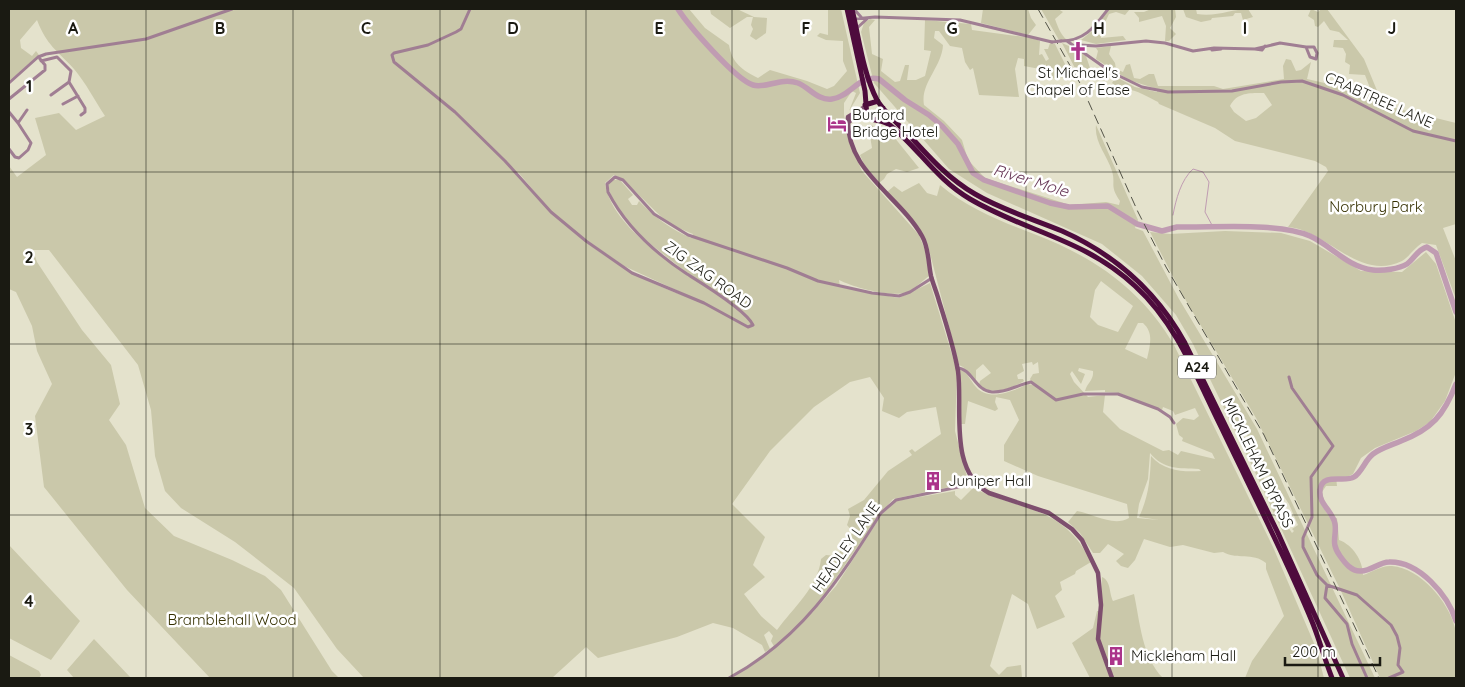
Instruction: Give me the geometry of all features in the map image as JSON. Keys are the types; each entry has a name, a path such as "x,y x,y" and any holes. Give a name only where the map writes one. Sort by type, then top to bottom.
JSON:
{"highway":[{"path":"846,9 864,71 883,108 881,116 876,120 867,117 864,71 853,9"},
{"path":"865,106 878,101"},
{"name":"MICKLEHAM BYPASS","path":"883,108 957,182 984,199 1062,231 1102,252 1136,278 1160,305 1177,329 1194,362 1278,533 1343,677"},
{"name":"MICKLEHAM BYPASS","path":"876,120 892,126 934,171 965,196 1088,251 1124,276 1156,308 1181,346 1273,534 1312,622 1333,678"}],"main road":[{"path":"865,106 849,115 854,149 864,169 920,233 928,250 932,278 957,368 959,435 972,477 980,488 989,493 1057,518 1072,529 1082,540 1098,573 1101,605 1098,639 1112,678"},
{"path":"849,124 853,116 867,117"}],"street":[{"path":"9,83 49,53 146,39 232,9"},
{"name":"ZIG ZAG ROAD","path":"470,9 461,29 428,45 394,54 392,55 394,62 455,112 558,219 632,273 704,303 748,327 754,325 715,291 659,254 640,237 608,192 607,184 615,177 622,180 659,218 688,235 787,268 818,281 872,293 897,296 910,292 932,278"},
{"path":"853,9 861,17"},
{"path":"850,26 855,18 861,17 960,20 1052,42 1061,42 1089,33 1108,9"},
{"path":"857,28 868,17"},
{"path":"1069,41 1080,44 1105,45 1146,41 1171,44 1187,50 1212,50 1216,48 1254,49 1284,43 1306,48 1314,46 1317,52 1316,59 1310,57 1306,48"},
{"name":"CRABTREE LANE","path":"1069,41 1111,72 1142,87 1168,92 1232,91 1281,82 1302,81 1343,95 1413,131 1456,140"},
{"path":"40,59 52,56 61,59 71,71 69,82 85,108 85,112 81,115"},
{"path":"9,99 45,70 45,64 40,59"},
{"path":"51,95 69,82"},
{"path":"63,104 78,96"},
{"path":"18,123 27,110"},
{"path":"9,112 31,143 28,150 19,158 15,157 9,149"},
{"path":"957,368 964,370 977,386 987,392 1011,390 1030,382 1056,400 1083,394 1113,393 1158,409 1170,417 1174,423"},
{"path":"1289,377 1292,388 1333,446 1311,478 1312,517 1303,546 1317,575 1327,585 1357,595 1391,625 1397,636 1400,648 1398,665 1403,672 1389,678"},
{"name":"HEADLEY LANE","path":"729,678 775,648 823,600 882,513 893,501 956,489 968,485 972,477"},
{"path":"1327,585 1325,598 1346,624 1352,644 1367,678"},
{"path":"1333,678 1343,677"}],"green space":[{"name":"Bramblehall Wood","path":"9,9 689,9 705,28 729,45 735,61 752,75 758,78 770,70 827,89 834,86 847,71 843,61 843,41 826,40 817,36 820,33 828,35 828,9 841,9 860,93 849,111 856,93 852,91 844,103 844,115 849,141 862,171 919,235 925,250 929,276 907,292 892,294 853,286 839,280 840,287 899,298 930,283 957,371 955,431 968,481 964,484 893,499 881,513 811,614 836,586 882,514 896,501 955,491 955,495 961,500 973,488 1055,520 1080,543 1091,562 1060,582 1062,590 1055,596 1065,617 1037,629 1028,604 1012,594 990,666 999,675 1007,667 1021,665 1022,678 729,678 775,648 771,641 773,636 769,631 764,635 770,649 765,652 762,645 733,628 713,623 677,637 598,658 586,647 552,678 364,678 337,649 294,588 235,542 181,508 165,491 155,456 151,410 138,365 49,250 33,250 37,262 82,330 111,365 120,404 109,420 126,445 145,508 174,536 265,576 281,590 332,671 339,678 210,678 127,590 44,487 35,416 52,384 37,351 32,326 16,292 9,289 9,166 17,177 46,155 35,118 59,113 76,130 105,116 78,74 49,42 37,20 20,40 21,48 32,56 36,51 39,55 9,81","holes":["518,172 549,209 578,234 624,266 700,301 673,292 647,280 599,252 556,216 535,196 516,175","614,175 625,182 668,222 693,234 691,238 670,227 639,201 637,205 632,205 628,199 633,195 620,180 612,180 608,185 613,200 621,214 632,227 695,280 641,239 617,212 609,198 605,183","870,377 884,398 882,411 899,418 907,412 936,407 941,434 915,452 912,449 909,451 912,455 888,471 864,500 848,509 850,516 847,525 853,532 837,556 826,555 821,559 819,569 810,588 777,630 761,616 744,594 765,577 753,565 765,537 732,504 770,451 814,407 850,382"]},
{"path":"710,9 737,9 754,17 767,18 766,33 756,40 750,36 753,29 751,25 753,17 747,17 730,28 711,14"},
{"path":"983,9 1028,9 1036,25 1028,35 981,23"},
{"path":"1041,9 1058,9 1063,12 1055,19 1061,33 1067,40 1059,40"},
{"path":"1109,9 1130,9 1125,15 1116,12 1109,14 1100,33 1101,38 1123,36 1126,40 1096,44 1081,40 1092,31"},
{"path":"1151,9 1175,9 1176,17 1170,28 1176,34 1169,41 1165,41 1166,26 1162,16 1139,22 1139,18 1134,12 1144,12"},
{"path":"1183,9 1196,9 1197,14 1204,15 1248,9 1253,17 1243,20 1241,13 1235,13 1233,16 1212,18 1211,20 1201,22 1186,17"},
{"name":"Norbury Park","path":"1311,9 1318,12 1321,9 1327,9 1364,59 1383,105 1456,123 1456,224 1443,228 1456,261 1456,299 1436,245 1422,243 1402,261 1386,266 1372,265 1357,260 1302,230 1288,227 1328,171 1326,167 1315,161 1235,141 1215,128 1159,104 1140,93 1126,89 1121,90 1112,83 1116,77 1135,87 1157,92 1157,89 1129,80 1096,59 1098,51 1096,48 1111,46 1109,54 1115,63 1116,69 1123,72 1126,65 1130,64 1134,78 1140,79 1149,74 1154,74 1158,86 1214,86 1223,89 1284,79 1283,66 1286,59 1291,60 1296,71 1301,70 1311,62 1307,79 1364,92 1370,88 1365,75 1349,74 1350,65 1345,62 1346,54 1343,48 1333,47 1334,40 1348,40 1339,32 1330,30 1324,21 1318,27 1315,26 1314,20 1308,16","holes":["1254,93 1264,93 1272,105 1256,118 1246,121 1234,112 1230,106 1236,98 1244,94"]},
{"path":"870,19 875,20 869,27 872,54 883,59 881,71 895,82 900,81 905,65 909,65 907,80 916,80 925,76 931,51 924,50 925,20 971,24 972,30 1032,38 1040,41 1039,55 1042,54 1046,61 1049,59 1044,49 1048,49 1050,43 1055,44 1071,76 1049,79 1045,63 1045,70 1024,66 1024,59 1018,58 1015,69 1019,97 979,95 973,68 970,70 965,62 962,48 950,46 939,31 935,31 934,38 943,45 942,53 925,89 924,105 944,121 962,140 968,160 985,178 1070,205 1106,202 1119,205 1120,201 1114,188 1112,171 1099,143 1096,125 1138,220 1135,228 1143,231 1179,299 1257,429 1375,678 1350,678 1255,472 1193,344 1176,315 1142,276 1102,244 987,193 949,169 874,83 861,32 864,23","holes":["1241,424 1265,469 1289,504 1298,525 1292,529 1294,531 1292,533 1276,509 1258,463 1242,433"]},
{"path":"1062,43 1085,53 1091,71 1079,76"},
{"path":"868,124 890,132 919,168 907,172 896,169 887,174 879,183 864,164 860,155 872,148"},
{"path":"919,183 927,193 937,196 940,185 962,201 985,214 1056,243 1096,264 1131,291 1147,307 1174,345 1273,547 1316,648 1324,678 1245,678 1252,661 1284,616 1266,569 1266,563 1256,558 1233,556 1223,552 1214,553 1183,545 1170,547 1144,539 1135,560 1128,568 1121,566 1116,561 1124,554 1108,544 1100,553 1093,553 1080,533 1068,522 1077,511 1110,521 1123,520 1129,518 1127,504 1038,476 1004,461 1004,445 1019,420 1010,400 996,397 995,402 998,409 995,411 968,401 965,424 960,424 960,369 981,391 988,394 1001,394 1028,384 1033,385 1030,379 1033,374 1039,373 1038,362 1033,365 1032,362 1022,364 1024,371 1017,375 1018,379 1023,379 1024,381 1013,387 995,391 979,385 980,381 991,373 983,364 976,370 976,379 974,381 963,367 959,365 927,242 919,227 887,192 894,186 902,192","holes":["1101,281 1133,306 1118,332 1098,325 1090,317 1095,290","1138,323 1143,323 1150,335 1147,359 1125,349","1079,368 1093,371 1085,391 1105,390 1105,392 1119,393 1162,410 1163,407 1173,411 1175,415 1195,408 1199,416 1194,420 1183,418 1176,424 1179,435 1183,438 1182,441 1212,453 1215,459 1181,451 1178,455 1169,450 1163,451 1120,429 1103,412 1105,395 1088,397 1074,382 1070,374 1072,371 1081,384 1085,374 1078,371","1150,453 1155,459 1166,465 1178,468 1199,469 1201,471 1174,470 1162,465 1151,456 1148,487 1139,517 1159,520 1137,518 1139,504 1148,479"]},
{"path":"1225,231 1281,233 1310,241 1361,271 1402,272 1426,252 1436,264 1456,323 1456,372 1445,401 1430,422 1416,431 1375,448 1361,458 1353,474 1347,477 1336,477 1337,486 1326,486 1322,492 1324,501 1321,504 1331,519 1337,518 1339,540 1349,546 1356,554 1363,570 1363,575 1385,567 1402,568 1423,580 1440,597 1452,618 1455,628 1457,646 1456,678 1380,678 1341,591 1256,418 1182,294 1150,232 1170,234"},
{"path":"9,545 80,621 51,660 9,638"},
{"path":"1102,577 1107,581 1113,601 1134,594 1146,650 1156,670 1163,678 1114,678 1099,639"},
{"path":"1097,611 1099,611 1096,639 1110,678 1090,678 1072,643 1093,628"},
{"path":"94,639 131,678 74,678 67,670"},
{"path":"9,655 39,671 41,675 39,678 9,678"}],"waterway":[{"name":"River Mole","path":"678,9 724,63 745,81 758,86 785,81 798,83 822,98 832,99 866,80 872,78 879,79 942,126 958,144 973,173 984,180 1050,203 1069,207 1108,206 1137,224 1162,231 1177,227 1263,227 1297,232 1318,240 1347,261 1373,270 1404,266 1421,250 1427,247 1436,253 1456,312"},
{"path":"1173,215 1182,184 1193,169 1203,172 1209,182 1205,212 1213,227"},
{"name":"River Mole","path":"1456,384 1447,404 1436,420 1429,426 1373,454 1354,477 1325,481 1320,490 1321,499 1334,519 1335,547 1348,566 1357,571 1364,571 1389,562 1411,567 1431,581 1446,601 1456,621"}],"railway":[{"path":"1038,9 1081,85 1138,212 1166,267 1264,435 1379,678"}],"place":[{"name":"St Michael's Chapel of Ease","path":"1078,51"},
{"name":"Burford Bridge Hotel","path":"837,124"},
{"name":"Juniper Hall","path":"933,481"},
{"name":"Mickleham Hall","path":"1116,656"}]}
